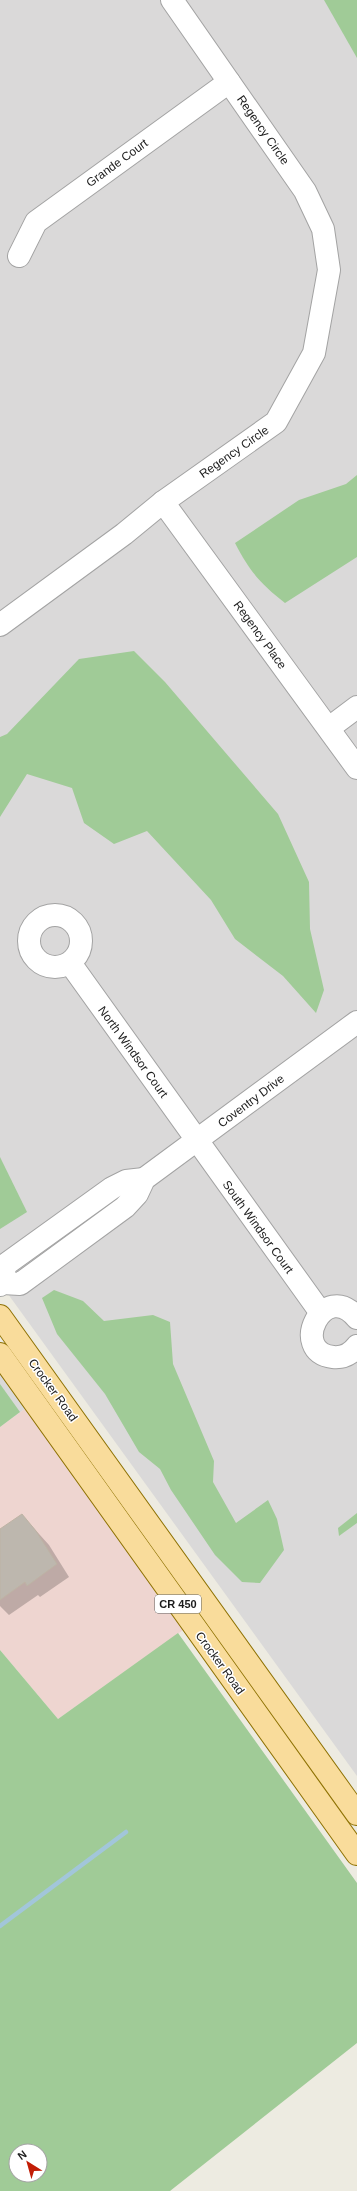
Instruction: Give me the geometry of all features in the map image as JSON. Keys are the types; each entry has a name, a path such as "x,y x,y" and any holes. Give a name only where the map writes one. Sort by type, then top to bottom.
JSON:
{"main road":[{"name":"Crocker Road","path":"0,1316 357,1814"},
{"name":"Crocker Road","path":"0,1354 357,1854"}],"street":[{"name":"Regency Circle","path":"0,625 124,534 163,502 276,422 314,354 329,270 323,229 306,191 172,0"},
{"name":"Grande Court","path":"19,256 36,222 229,82"},
{"name":"Regency Place","path":"163,502 357,768"},
{"path":"329,728 357,707"},
{"name":"North Windsor Court","path":"70,963 197,1141"},
{"name":"Coventry Drive","path":"2,1284 20,1284 125,1207 137,1194 144,1179 357,1022"},
{"name":"South Windsor Court","path":"197,1141 321,1313"},
{"path":"357,1318 345,1309 336,1307 328,1308 315,1319 311,1334 317,1348 330,1357 346,1355 357,1346"}],"shaded area":[{"path":"0,0 357,0 357,1776 0,1283"},
{"path":"0,1372 26,1408 0,1427"},
{"path":"26,1408 186,1628 58,1719 0,1650 0,1427"}],"green space":[{"path":"324,0 357,0 357,58"},
{"path":"357,475 357,557 285,603 256,576 235,543 299,500 346,484"},
{"path":"134,651 165,682 278,814 309,882 310,929 324,990 316,1013 283,976 235,939 211,900 147,831 114,844 84,823 72,788 27,774 0,817 0,737 7,734 79,659"},
{"path":"0,1157 27,1212 0,1229"},
{"path":"54,1290 83,1301 104,1321 153,1315 170,1322 173,1364 214,1461 213,1482 236,1523 268,1500 277,1519 284,1550 260,1583 242,1582 215,1555 171,1490 160,1469 139,1452 105,1394 57,1334 42,1298"},
{"path":"0,1384 20,1412 0,1427"},
{"path":"357,1513 357,1523 339,1536 338,1528"},
{"path":"178,1633 357,1883 357,2043 170,2191 0,2191 0,1650 58,1719"}],"building":[{"path":"22,1514 36,1531 57,1564 27,1586 25,1582 0,1600 0,1529"}],"waterway":[{"path":"0,1926 126,1832"}]}
